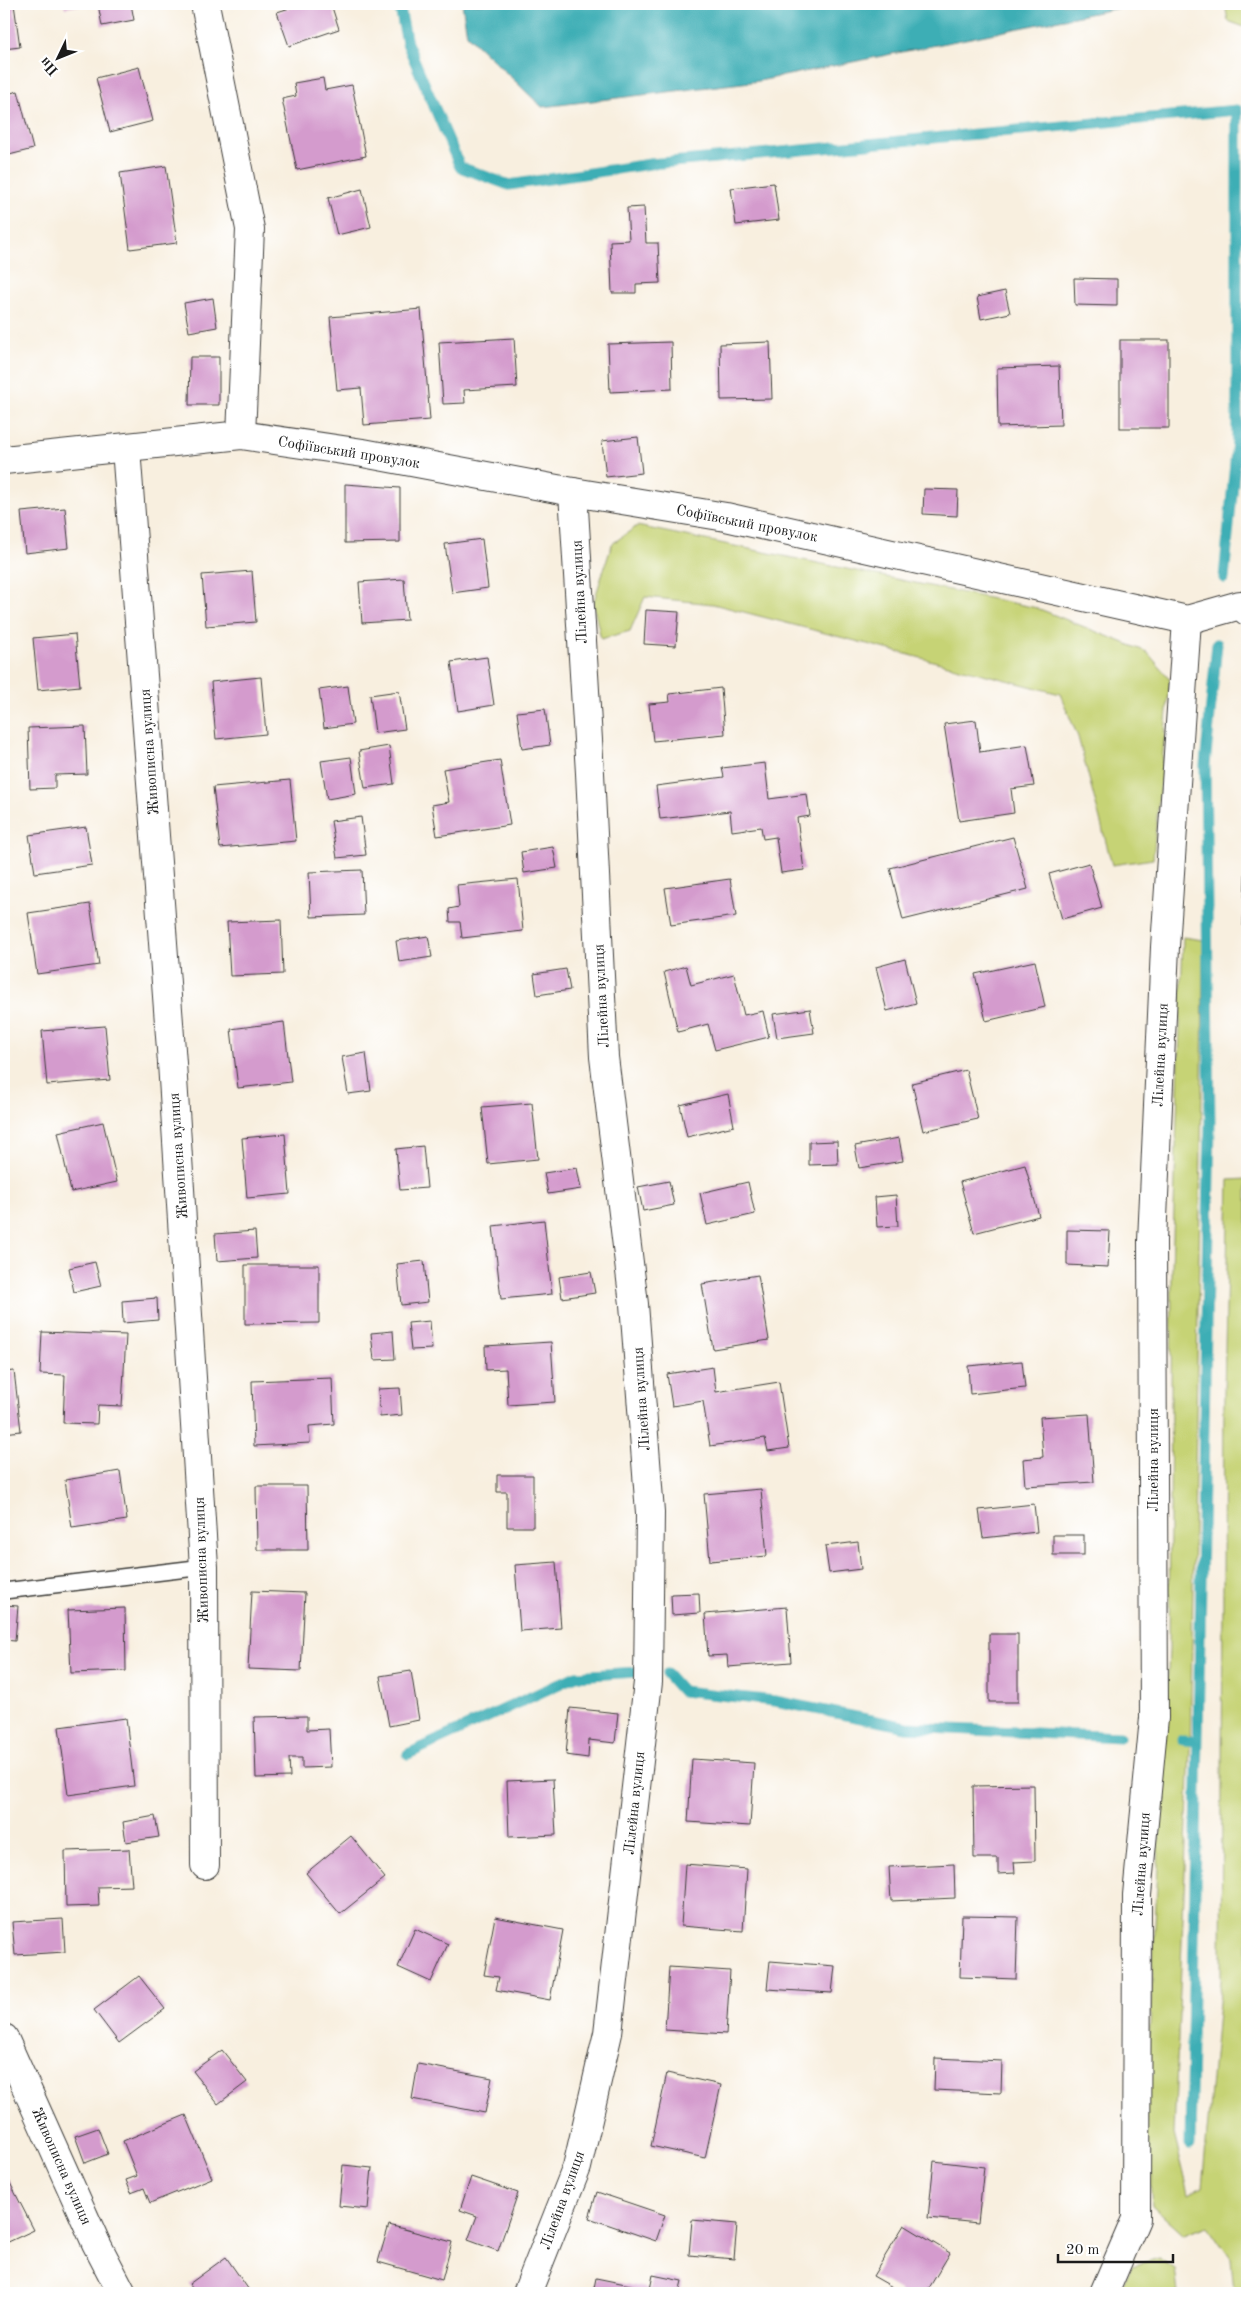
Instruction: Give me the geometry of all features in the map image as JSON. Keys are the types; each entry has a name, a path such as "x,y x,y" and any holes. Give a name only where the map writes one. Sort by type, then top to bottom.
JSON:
{"street":[{"path":"205,4 250,229 240,435"},
{"name":"Софіївський провулок","path":"4,460 240,435 363,453 573,492 726,517 1187,620 1240,605 1247,611"},
{"name":"Живописна вулиця","path":"126,448 172,1064 204,1567 205,1865"},
{"name":"Лілейна вулиця","path":"527,2293 577,2167 608,2034 648,1682 650,1513 634,1304 604,1057 590,763 573,492"},
{"name":"Лілейна вулиця","path":"1104,2293 1136,2219 1137,1895 1154,1718 1152,1241 1165,947 1187,620"},
{"name":"Живописна вулиця","path":"4,2038 96,2243 122,2293"}],"lane":[{"path":"4,1592 204,1567"}],"green space":[{"path":"1225,4 1247,4 1247,28 1228,21"},
{"path":"637,526 1037,608 1147,652 1170,679 1153,859 1112,865 1078,737 1060,694 713,604 645,597 630,631 601,639 593,604 612,544"},
{"path":"1183,937 1203,940 1202,1092 1190,1750 1174,2134 1189,2194 1202,2187 1221,1980 1224,1393 1229,1180 1247,1179 1247,2293 1230,2293 1234,2291 1231,2259 1208,2226 1184,2235 1152,2206 1145,2121 1169,1650 1172,1268"},
{"path":"1159,2258 1175,2269 1178,2293 1119,2293 1132,2266"}],"water":[{"path":"462,4 1138,4 759,81 542,107 467,35"}],"building":[{"path":"4,4 14,4 20,47 4,49"},
{"path":"64,4 82,4 82,5 65,8"},
{"path":"98,4 131,4 134,20 102,26"},
{"path":"303,4 331,4 339,29 289,46 277,12"},
{"path":"139,67 153,121 110,132 96,78"},
{"path":"323,78 325,90 352,85 366,156 297,170 282,99 296,96 294,83"},
{"path":"18,91 33,149 9,155 4,134 4,95"},
{"path":"166,166 177,243 130,249 120,173"},
{"path":"774,183 779,220 736,225 731,188"},
{"path":"362,189 371,227 337,235 328,198"},
{"path":"644,207 646,243 658,243 660,283 636,284 636,293 612,293 610,241 629,240 627,208"},
{"path":"1074,278 1117,279 1117,306 1075,305"},
{"path":"1005,291 1010,313 981,319 977,297"},
{"path":"213,298 217,327 189,332 184,303"},
{"path":"421,309 430,420 364,425 361,388 337,390 330,317"},
{"path":"514,338 517,387 464,390 465,403 443,404 439,342"},
{"path":"1120,340 1169,340 1169,428 1120,428"},
{"path":"671,342 672,389 610,392 608,344"},
{"path":"770,342 772,399 721,400 720,344"},
{"path":"190,357 219,357 219,405 189,405"},
{"path":"1059,366 1061,425 998,427 997,368"},
{"path":"638,437 642,473 606,477 602,441"},
{"path":"345,484 400,488 400,542 345,543"},
{"path":"924,489 958,490 957,516 923,514"},
{"path":"65,508 69,548 25,553 21,512"},
{"path":"482,539 488,588 452,593 445,544"},
{"path":"252,571 256,622 206,626 202,575"},
{"path":"404,579 407,620 362,623 359,582"},
{"path":"646,610 679,612 676,646 644,644"},
{"path":"75,634 80,686 38,690 33,638"},
{"path":"487,657 494,705 458,711 451,662"},
{"path":"261,677 266,734 216,739 211,682"},
{"path":"348,686 353,724 324,728 319,690"},
{"path":"721,688 725,734 653,741 649,704 670,702 669,694"},
{"path":"399,691 405,729 375,733 370,695"},
{"path":"545,709 550,745 522,749 517,712"},
{"path":"976,720 980,752 1027,745 1034,786 1011,789 1014,813 959,821 944,724"},
{"path":"85,726 87,774 55,775 55,788 30,789 28,728"},
{"path":"389,746 394,784 365,788 359,751"},
{"path":"351,757 356,794 327,799 321,761"},
{"path":"500,760 510,825 437,836 432,805 449,802 443,769"},
{"path":"765,763 769,799 807,794 810,816 797,818 804,870 781,873 776,837 763,839 761,827 732,831 730,811 660,819 656,786 724,777 722,768"},
{"path":"290,780 296,841 220,848 213,787"},
{"path":"361,817 366,855 337,858 331,821"},
{"path":"86,827 92,865 35,873 29,835"},
{"path":"1013,837 1028,889 903,920 890,868"},
{"path":"553,847 557,868 524,873 521,852"},
{"path":"1246,853 1247,926 1243,926"},
{"path":"1089,863 1102,908 1062,919 1049,874"},
{"path":"362,870 364,915 311,917 309,872"},
{"path":"518,879 523,931 462,938 460,922 450,922 449,909 459,907 457,885"},
{"path":"730,879 736,916 671,925 665,888"},
{"path":"90,904 99,965 37,974 28,913"},
{"path":"281,920 283,974 230,976 227,922"},
{"path":"428,936 432,957 399,962 396,941"},
{"path":"905,959 916,1003 887,1011 876,967"},
{"path":"1035,961 1045,1007 986,1021 975,974"},
{"path":"686,966 691,985 734,974 744,1015 763,1011 769,1037 715,1050 708,1024 678,1032 664,972"},
{"path":"566,969 570,990 537,995 534,974"},
{"path":"810,1009 814,1033 777,1038 773,1014"},
{"path":"284,1022 291,1082 238,1088 231,1029"},
{"path":"105,1026 110,1080 47,1085 42,1031"},
{"path":"366,1053 371,1091 348,1094 342,1057"},
{"path":"966,1070 978,1119 923,1131 912,1083"},
{"path":"728,1094 734,1126 687,1137 680,1105"},
{"path":"532,1103 538,1159 488,1164 482,1107"},
{"path":"103,1122 117,1182 71,1192 58,1132"},
{"path":"285,1134 290,1194 247,1198 242,1138"},
{"path":"899,1138 903,1161 859,1168 855,1146"},
{"path":"837,1141 838,1164 809,1165 809,1142"},
{"path":"423,1146 427,1188 400,1190 396,1149"},
{"path":"1025,1165 1039,1216 974,1233 960,1182"},
{"path":"577,1168 581,1189 548,1194 544,1173"},
{"path":"669,1181 674,1205 643,1211 638,1187"},
{"path":"748,1182 755,1214 707,1225 700,1193"},
{"path":"896,1195 898,1226 877,1227 875,1197"},
{"path":"544,1220 552,1294 501,1299 493,1226"},
{"path":"1067,1230 1110,1231 1108,1267 1067,1265"},
{"path":"255,1231 257,1258 217,1261 215,1234"},
{"path":"424,1261 428,1302 401,1305 397,1264"},
{"path":"95,1262 101,1286 74,1292 69,1268"},
{"path":"245,1265 319,1265 319,1323 245,1324"},
{"path":"591,1272 595,1293 562,1298 559,1277"},
{"path":"758,1275 769,1340 713,1349 702,1284"},
{"path":"157,1298 158,1320 123,1323 122,1301"},
{"path":"430,1321 432,1349 411,1350 408,1323"},
{"path":"393,1331 395,1359 374,1360 371,1333"},
{"path":"42,1332 126,1335 122,1406 98,1405 97,1424 63,1423 65,1375 40,1374"},
{"path":"551,1342 555,1402 508,1405 506,1369 486,1370 485,1346"},
{"path":"1022,1361 1025,1388 970,1394 968,1366"},
{"path":"713,1367 716,1392 779,1382 789,1448 768,1451 765,1438 710,1446 703,1401 672,1406 667,1374"},
{"path":"14,1371 21,1431 4,1433 4,1372"},
{"path":"332,1378 334,1424 309,1426 310,1443 254,1446 252,1381"},
{"path":"400,1388 402,1415 380,1417 378,1389"},
{"path":"1089,1414 1094,1482 1025,1486 1023,1459 1043,1457 1040,1417"},
{"path":"120,1471 127,1520 72,1528 65,1480"},
{"path":"497,1475 533,1475 533,1527 507,1527 507,1492 497,1492"},
{"path":"256,1486 307,1486 308,1550 257,1550"},
{"path":"761,1489 767,1556 710,1561 704,1494"},
{"path":"1034,1504 1037,1532 983,1538 979,1510"},
{"path":"1053,1535 1084,1535 1084,1555 1053,1555"},
{"path":"858,1542 861,1569 829,1573 825,1546"},
{"path":"556,1562 561,1628 520,1631 515,1565"},
{"path":"252,1591 305,1593 301,1671 248,1669"},
{"path":"699,1593 700,1613 672,1615 671,1594"},
{"path":"4,1605 18,1606 15,1641 4,1640"},
{"path":"787,1607 791,1662 728,1667 727,1655 708,1656 705,1614"},
{"path":"125,1608 126,1671 71,1673 68,1610"},
{"path":"989,1634 1018,1634 1018,1702 989,1702"},
{"path":"411,1671 419,1720 389,1726 380,1676"},
{"path":"570,1708 618,1713 615,1743 589,1740 588,1758 566,1755"},
{"path":"307,1716 307,1730 329,1729 331,1767 302,1768 302,1758 289,1758 290,1777 256,1778 254,1717"},
{"path":"126,1718 134,1786 68,1795 59,1727"},
{"path":"692,1759 754,1763 750,1826 688,1822"},
{"path":"553,1779 556,1835 509,1837 507,1781"},
{"path":"1034,1785 1035,1861 1014,1862 1015,1873 998,1874 998,1858 974,1858 973,1786"},
{"path":"155,1816 159,1837 126,1842 123,1822"},
{"path":"351,1836 385,1878 340,1914 306,1873"},
{"path":"129,1849 132,1886 98,1887 99,1906 66,1907 65,1851"},
{"path":"685,1864 747,1869 743,1931 681,1926"},
{"path":"954,1864 955,1898 891,1901 889,1867"},
{"path":"962,1916 1018,1917 1016,1979 960,1977"},
{"path":"495,1917 563,1930 550,2000 496,1990 499,1977 484,1975"},
{"path":"63,1919 65,1952 15,1955 12,1922"},
{"path":"415,1929 448,1944 431,1982 398,1967"},
{"path":"770,1961 835,1966 832,1993 767,1989"},
{"path":"669,1967 730,1971 726,2034 665,2030"},
{"path":"139,1976 165,2009 119,2043 94,2010"},
{"path":"222,2050 247,2082 218,2104 193,2071"},
{"path":"935,2058 1002,2061 1001,2093 934,2090"},
{"path":"418,2064 492,2078 485,2113 412,2099"},
{"path":"667,2073 721,2085 705,2158 651,2146"},
{"path":"186,2115 212,2178 150,2203 144,2188 131,2193 126,2180 137,2176 123,2141"},
{"path":"98,2128 108,2154 85,2163 75,2136"},
{"path":"934,2161 984,2167 978,2223 928,2218"},
{"path":"343,2165 372,2168 368,2209 339,2206"},
{"path":"471,2177 518,2193 498,2251 468,2240 477,2216 460,2210"},
{"path":"8,2179 34,2230 4,2244 4,2182"},
{"path":"597,2192 665,2215 656,2241 589,2218"},
{"path":"692,2220 737,2224 734,2259 689,2255"},
{"path":"389,2225 452,2242 442,2280 378,2262"},
{"path":"904,2225 950,2253 926,2293 903,2293 873,2276"},
{"path":"226,2257 251,2293 196,2293 189,2284"},
{"path":"653,2275 682,2281 679,2293 593,2293 596,2278 650,2289"}],"waterway":[{"path":"399,4 407,43 460,167 509,185 650,164 1237,110 1237,441 1224,578"},
{"path":"1190,2145 1210,1122 1205,765 1217,644"},
{"path":"408,1754 576,1676 636,1672"},
{"path":"667,1674 682,1691 775,1701 907,1727 1120,1737"},
{"path":"1183,1740 1197,1741"}]}
